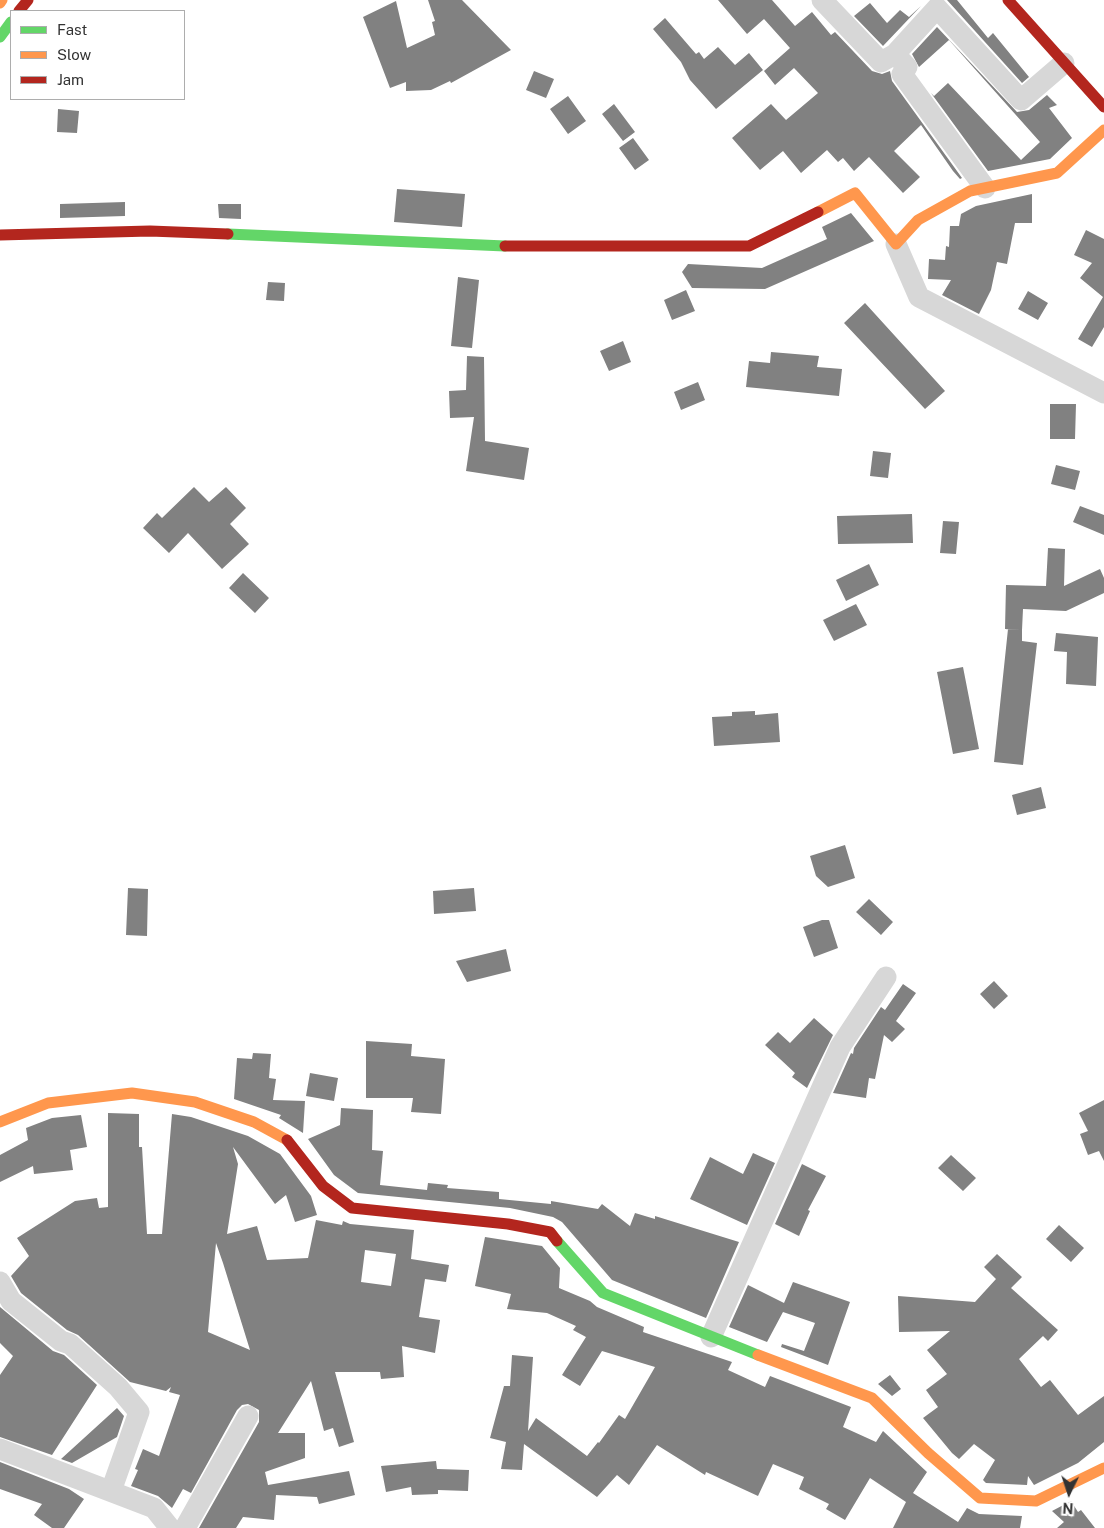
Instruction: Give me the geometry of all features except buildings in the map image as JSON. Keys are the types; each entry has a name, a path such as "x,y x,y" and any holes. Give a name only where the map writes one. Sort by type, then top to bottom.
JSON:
{"main road":[{"path":"20,10 28,0"},
{"path":"1008,0 1104,107"},
{"path":"0,37 10,23"},
{"path":"0,235 150,231 543,248 750,246 855,193 896,244 918,220 970,191 1057,173 1104,130"},
{"path":"0,1122 48,1103 132,1093 195,1102 254,1122 291,1142 323,1186 352,1208 508,1224 550,1232 602,1293 711,1337 872,1398 928,1453 980,1498 1036,1501 1104,1468"}],"street":[{"path":"822,0 881,62 895,54 937,8 1021,100 1064,63"},
{"path":"895,54 906,67 902,74 985,188"},
{"path":"896,244 919,297 1104,394"},
{"path":"711,1337 840,1047 886,977"},
{"path":"0,1282 12,1302 61,1341 70,1344 118,1387 139,1412 111,1492"},
{"path":"185,1528 248,1416"},
{"path":"0,1449 154,1508 170,1528"}],"traffic: fast":[{"path":"0,37 10,23"},
{"path":"228,234 505,246"},
{"path":"557,1241 603,1293 758,1355"}],"traffic: slow":[{"path":"818,212 855,193 896,244 918,220 970,191 1057,173 1104,130"},
{"path":"0,1122 48,1103 132,1093 195,1102 254,1122 287,1140"},
{"path":"758,1355 872,1398 928,1453 980,1498 1036,1501 1104,1468"}],"traffic: jam":[{"path":"20,10 28,0"},
{"path":"1008,0 1104,107"},
{"path":"505,246 749,246 818,212"},
{"path":"0,235 150,231 228,234"},
{"path":"287,1140 323,1186 352,1208 508,1224 550,1232 557,1241"}]}
